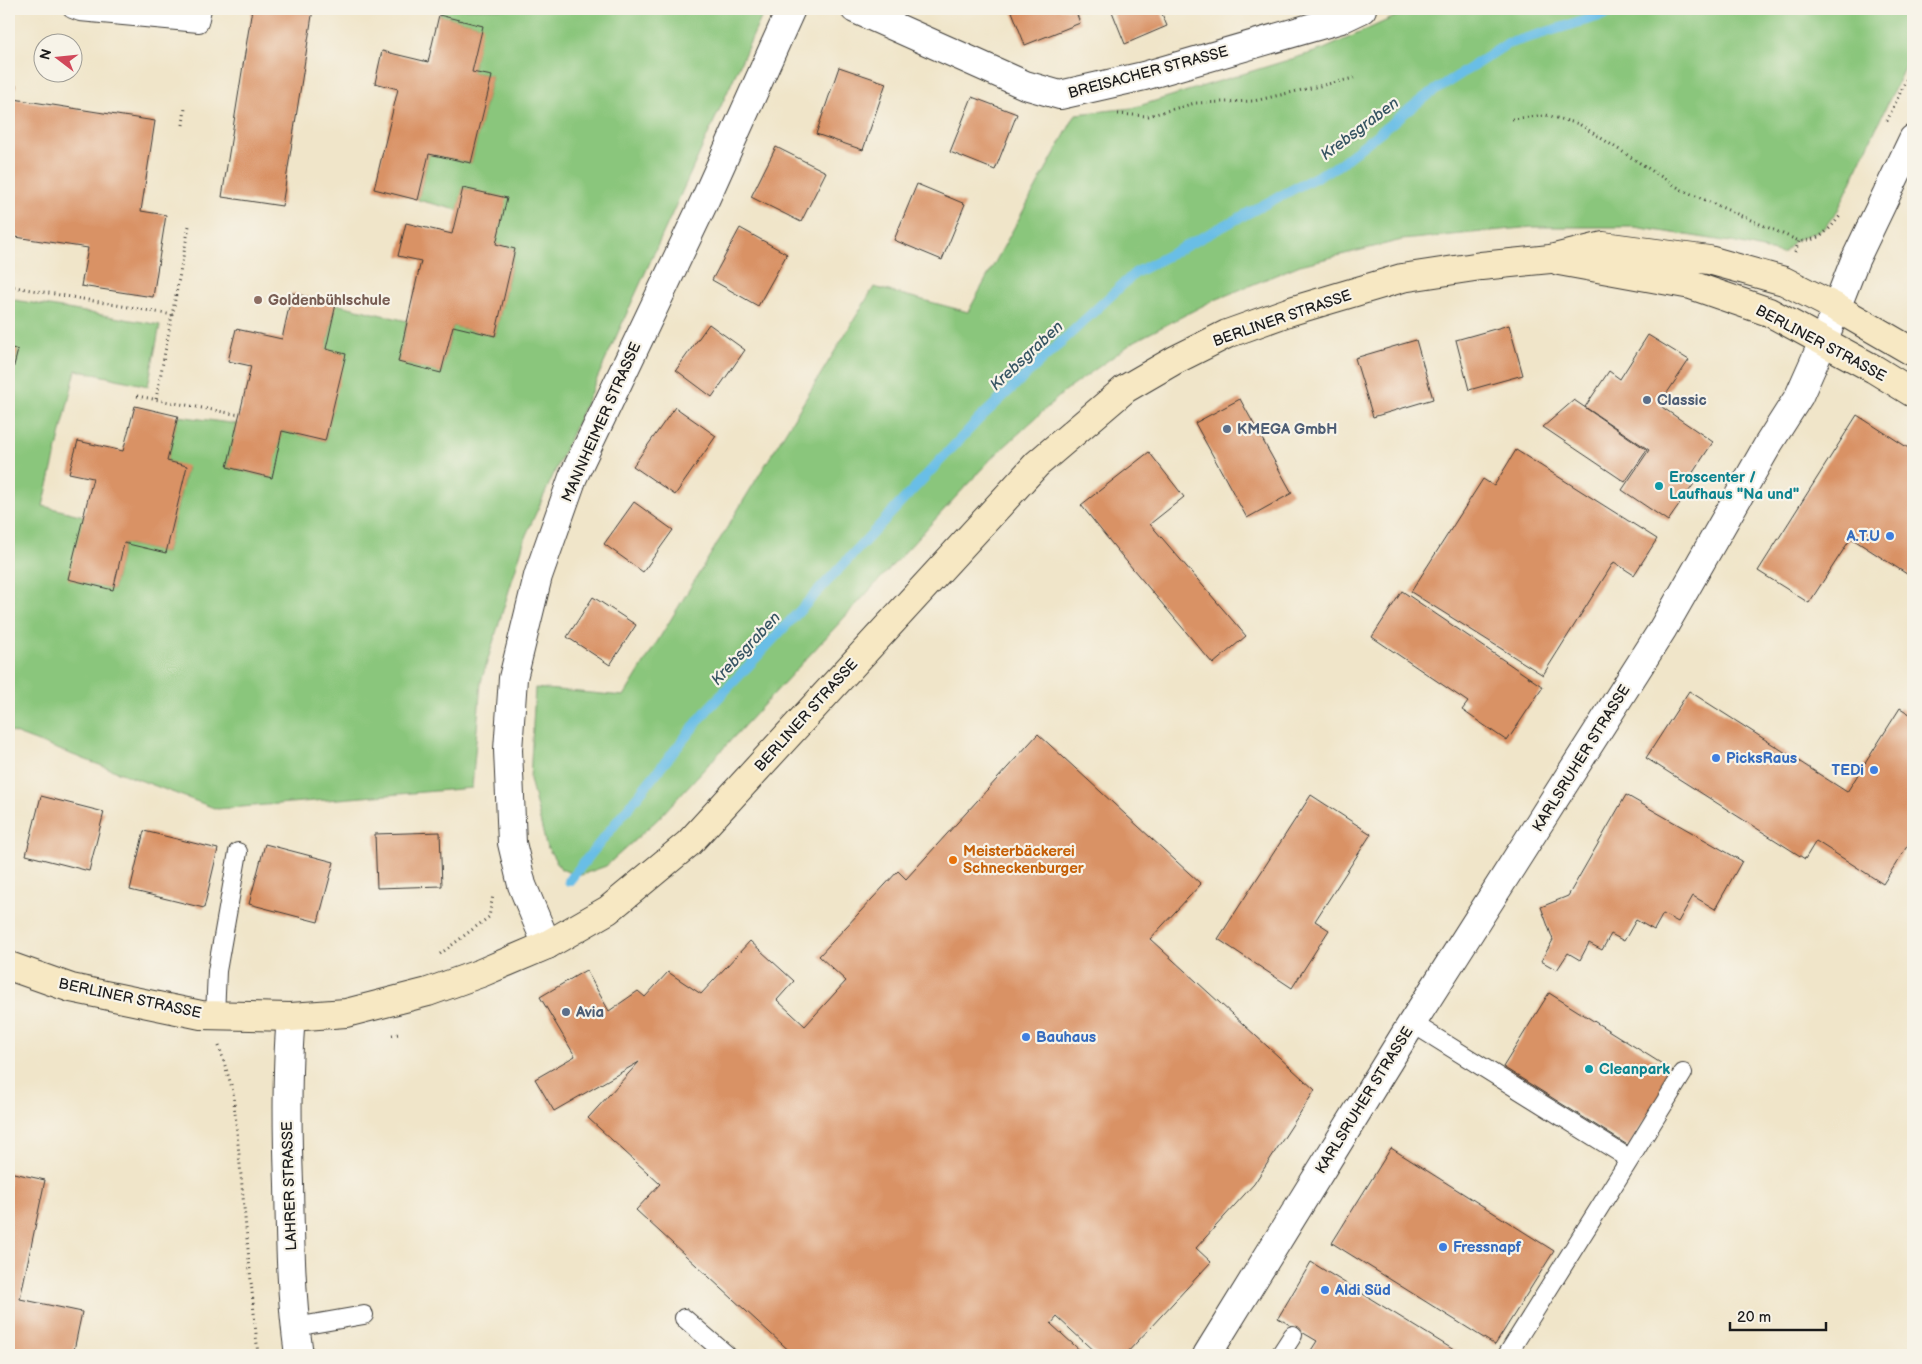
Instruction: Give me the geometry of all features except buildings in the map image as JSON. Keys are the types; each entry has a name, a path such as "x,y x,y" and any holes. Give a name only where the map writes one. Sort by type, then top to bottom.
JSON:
{"street":[{"name":"MANNHEIMER STRASSE","path":"547,945 522,885 512,843 508,750 514,678 538,576 573,477 705,200 791,9"},
{"name":"BREISACHER STRASSE","path":"855,9 1025,85 1060,95 1144,76 1341,19 1362,9"},
{"name":"KARLSRUHER STRASSE","path":"1207,1355 1412,1023 1662,630 1764,452 1799,396 1824,342 1855,260 1913,139"},
{"name":"BERLINER STRASSE","path":"9,966 71,988 201,1015 291,1017 346,1013 428,992 481,973 547,945 608,910 689,843 1037,464 1125,389 1175,360 1227,334 1291,312 1402,278 1481,266 1550,259 1603,246 1709,260 1784,281 1913,352"},
{"name":"BERLINER STRASSE","path":"1550,259 1691,285 1769,312 1874,369 1913,393"},
{"name":"LAHRER STRASSE","path":"291,1017 286,1093 289,1219 295,1327 299,1355"}],"lane":[{"path":"72,9 80,12 199,23 202,9"},
{"path":"215,1015 218,971 238,852"},
{"path":"1412,1023 1630,1159"},
{"path":"1507,1355 1683,1073"},
{"path":"295,1327 364,1315"},
{"path":"684,1318 727,1355"},
{"path":"1280,1355 1293,1334"}],"path":[{"path":"1884,127 1913,64"},
{"path":"1093,88 1118,115 1148,116 1195,103 1254,101 1354,78"},
{"path":"183,126 185,108"},
{"path":"1512,119 1546,115 1579,124 1682,190 1799,241 1811,241 1829,230 1840,216"},
{"path":"156,400 189,226"},
{"path":"1794,253 1799,241"},
{"path":"9,286 173,315"},
{"path":"137,396 240,415"},
{"path":"489,917 493,892"},
{"path":"218,1046 233,1091 258,1355"}],"green space":[{"path":"445,9 759,9 761,18 526,535 481,682 472,788 217,809 9,731 9,388 18,350 9,347 9,299 160,325 148,386 76,370 43,506 84,516 69,579 113,590 124,543 166,553 187,467 167,461 178,416 237,424 227,467 271,478 282,431 325,441 345,354 326,349 336,304 407,321 398,362 441,373 453,326 495,336 515,249 496,244 506,198 463,188 458,210 418,200 429,154 471,163 492,76 472,72 482,26 439,15"},
{"path":"1412,9 1913,9 1913,49 1838,210 1824,228 1794,241 1783,254 1737,243 1635,227 1532,227 1402,240 1300,265 1210,302 1135,341 1065,391 991,459 658,819 606,866 578,876 561,869 546,845 530,779 535,688 624,696 874,287 968,312 1076,114 1132,108 1324,49"}],"waterway":[{"name":"Krebsgraben","path":"569,881 708,709 979,419 1135,273 1337,166 1425,97 1507,44 1623,9"}],"place":[{"name":"Goldenbühlschule","path":"258,300"},
{"name":"Classic","path":"1647,400"},
{"name":"KMEGA GmbH","path":"1227,429"},
{"name":"Eroscenter / Laufhaus \"Na und\"","path":"1659,486"},
{"name":"A.T.U","path":"1890,536"},
{"name":"PicksRaus","path":"1716,758"},
{"name":"TEDi","path":"1874,770"},
{"name":"Meisterbäckerei Schneckenburger","path":"953,860"},
{"name":"Avia","path":"566,1012"},
{"name":"Bauhaus","path":"1026,1037"},
{"name":"Cleanpark","path":"1589,1069"},
{"name":"Fressnapf","path":"1443,1247"},
{"name":"Aldi Süd","path":"1325,1290"}]}
